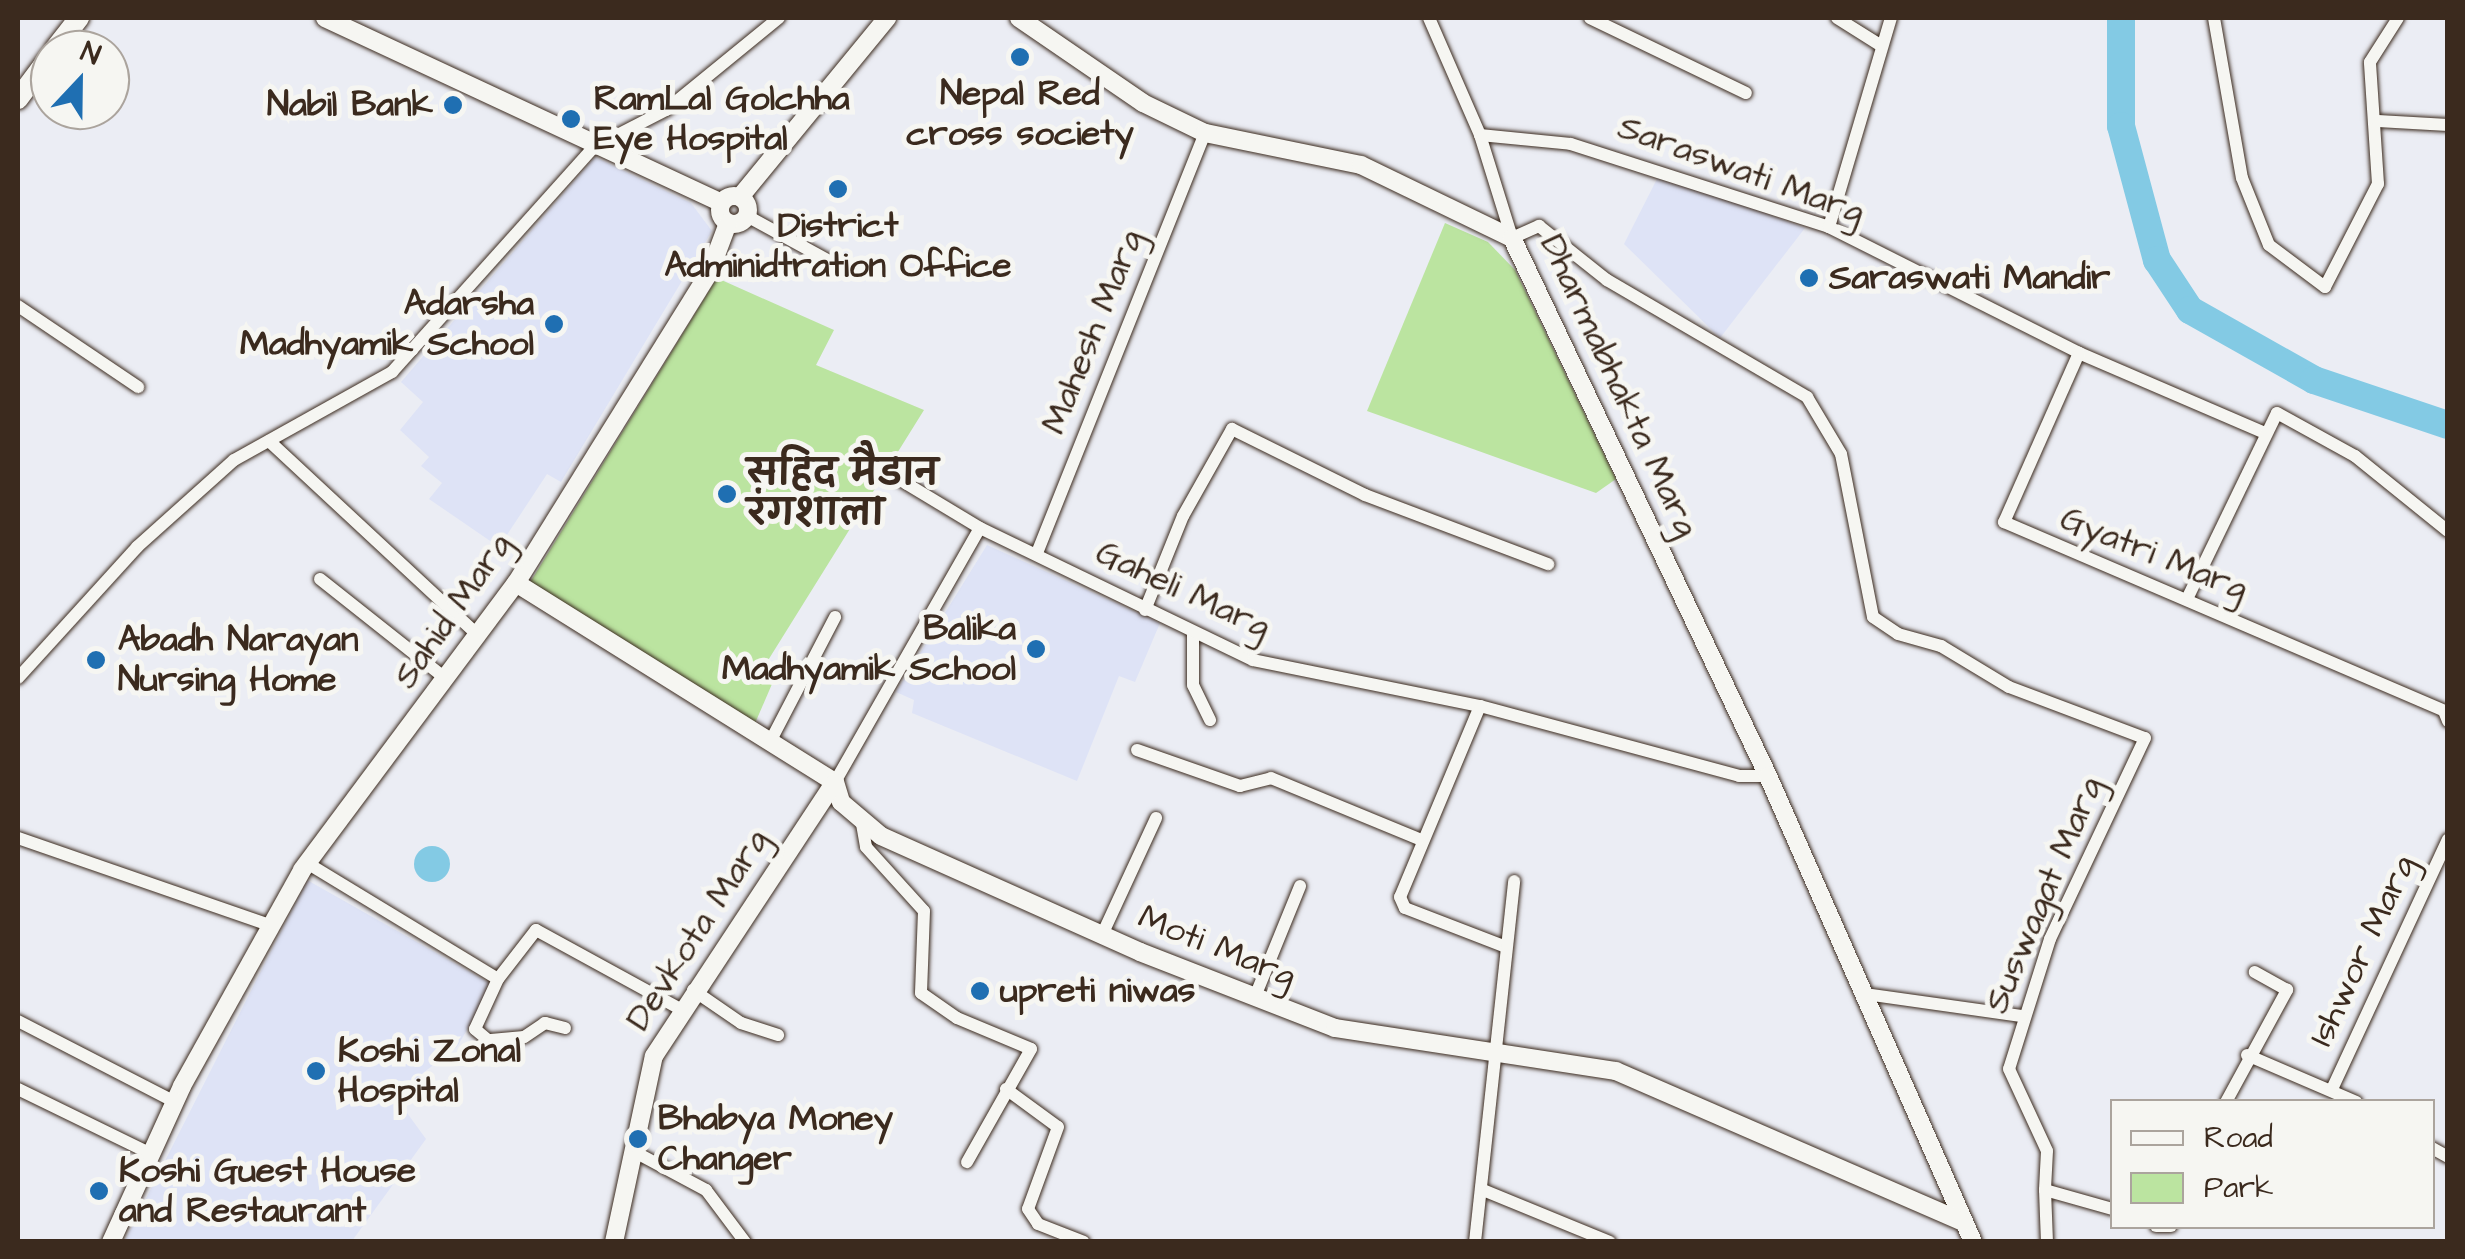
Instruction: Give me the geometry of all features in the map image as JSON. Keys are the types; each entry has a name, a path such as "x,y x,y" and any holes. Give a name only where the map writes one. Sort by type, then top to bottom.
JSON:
{"street":[{"path":"325,18 594,147 721,203 740,196 886,18"},
{"path":"18,678 137,547 234,460 392,372 594,147 666,110 780,18"},
{"path":"1019,18 1143,103 1205,133 1309,148 1361,165 1512,238"},
{"name":"Dharmabhakta Marg","path":"1428,18 1480,135 1512,238 1768,776 1973,1242"},
{"path":"1590,18 1746,93"},
{"path":"1837,18 1880,45"},
{"path":"1828,227 1891,18"},
{"path":"2214,18 2242,178 2269,245 2325,287 2378,184 2378,121 2370,62 2398,18"},
{"path":"2378,121 2448,124"},
{"name":"Mahesh Marg","path":"1037,553 1205,133"},
{"name":"Saraswati Marg","path":"1480,135 1572,144 1828,227 2079,353 2262,432"},
{"path":"740,196 747,216 842,268"},
{"path":"721,203 728,223 747,216"},
{"name":"Sahid Marg","path":"110,1242 174,1102 270,924 307,863 516,583 710,270 728,223"},
{"name":"Suswagat Marg","path":"1512,238 1539,226 1608,280 1807,397 1841,454 1873,617 1898,634 1941,646 2009,687 2144,738 2022,1016 2009,1069 2047,1151 2044,1190"},
{"path":"18,306 138,386"},
{"name":"Gyatri Marg","path":"2079,353 2004,522 2188,597 2444,711 2448,721"},
{"path":"2188,597 2262,432 2277,413 2355,456 2448,532"},
{"path":"1146,610 1183,516 1232,429 1365,494 1548,564"},
{"path":"269,441 478,635"},
{"name":"Gaheli Marg","path":"897,478 980,528 1253,660 1480,706 1739,776 1768,776"},
{"path":"835,782 980,528"},
{"path":"320,579 446,679"},
{"path":"516,583 835,782 862,824 866,847 924,911 921,993 957,1018 1031,1048 967,1162"},
{"path":"770,742 834,617"},
{"path":"1193,632 1193,685 1210,720"},
{"path":"1480,706 1401,882 1405,908 1506,948"},
{"path":"1137,750 1240,786 1271,778 1419,839"},
{"name":"Devkota Marg","path":"614,1242 654,1056 680,1009 835,782"},
{"path":"1102,935 1156,818"},
{"name":"Moti Marg","path":"862,824 1102,935 1254,999 1335,1028 1616,1070 1964,1222"},
{"path":"18,838 270,924"},
{"name":"Ishwor Marg","path":"2333,1087 2448,840"},
{"path":"307,863 498,979"},
{"path":"1475,1242 1484,1190 1494,1052 1514,881"},
{"path":"1254,999 1300,886"},
{"path":"566,1028 545,1023 519,1038 482,1037 475,1024 498,979 540,928 680,1009"},
{"path":"2227,1099 2246,1055 2287,990 2255,972"},
{"path":"693,990 741,1023 778,1035"},
{"path":"1865,994 2022,1016"},
{"path":"18,1021 174,1102"},
{"name":"Ishwor Marg","path":"2246,1055 2333,1087 2351,1099"},
{"path":"18,1088 151,1154"},
{"path":"1006,1089 1058,1127 1028,1209 1038,1224 1084,1242"},
{"path":"633,1151 706,1190 746,1242"},
{"path":"1484,1190 1610,1242"},
{"path":"2048,1242 2044,1190 2110,1209"}],"shaded area":[{"name":"Adarsha Madhyamik School","path":"595,157 691,203 712,231 561,482 547,474 499,547 429,499 442,483 421,466 429,457 400,430 423,402 401,382"},
{"path":"1660,173 1805,228 1720,338 1624,244"},
{"name":"Balika Madhyamik School","path":"987,545 1160,623 1135,682 1119,676 1077,781 912,713 914,700 896,692"},
{"name":"Koshi Zonal Hospital","path":"307,880 493,985 457,1047 394,1095 426,1139 352,1241 124,1242"}],"green space":[{"path":"1445,223 1488,242 1515,270 1616,479 1596,493 1367,411"},
{"name":"सहिद मैडान रंगशाला","path":"717,278 834,330 816,365 924,410 762,670 775,677 753,728 529,584"}],"water":[{"path":"432,846 445,851 450,864 445,877 432,882 419,877 414,864 419,851"}],"waterway":[{"path":"2121,18 2121,126 2157,260 2190,310 2314,380 2448,425"}],"place":[{"name":"Nepal Red cross society","path":"1020,57"},
{"name":"Nabil Bank","path":"453,105"},
{"name":"RamLal Golchha Eye Hospital","path":"571,119"},
{"name":"District Adminidtration Office","path":"838,189"},
{"name":"Saraswati Mandir","path":"1809,278"},
{"name":"Adarsha Madhyamik School","path":"554,324"},
{"name":"सहिद मैडान रंगशाला","path":"727,494"},
{"name":"Balika Madhyamik School","path":"1036,649"},
{"name":"Abadh Narayan Nursing Home","path":"96,660"},
{"name":"upreti niwas","path":"980,991"},
{"name":"Koshi Zonal Hospital","path":"316,1071"},
{"name":"Bhabya Money Changer","path":"638,1139"},
{"name":"Koshi Guest House and Restaurant","path":"99,1191"}]}
